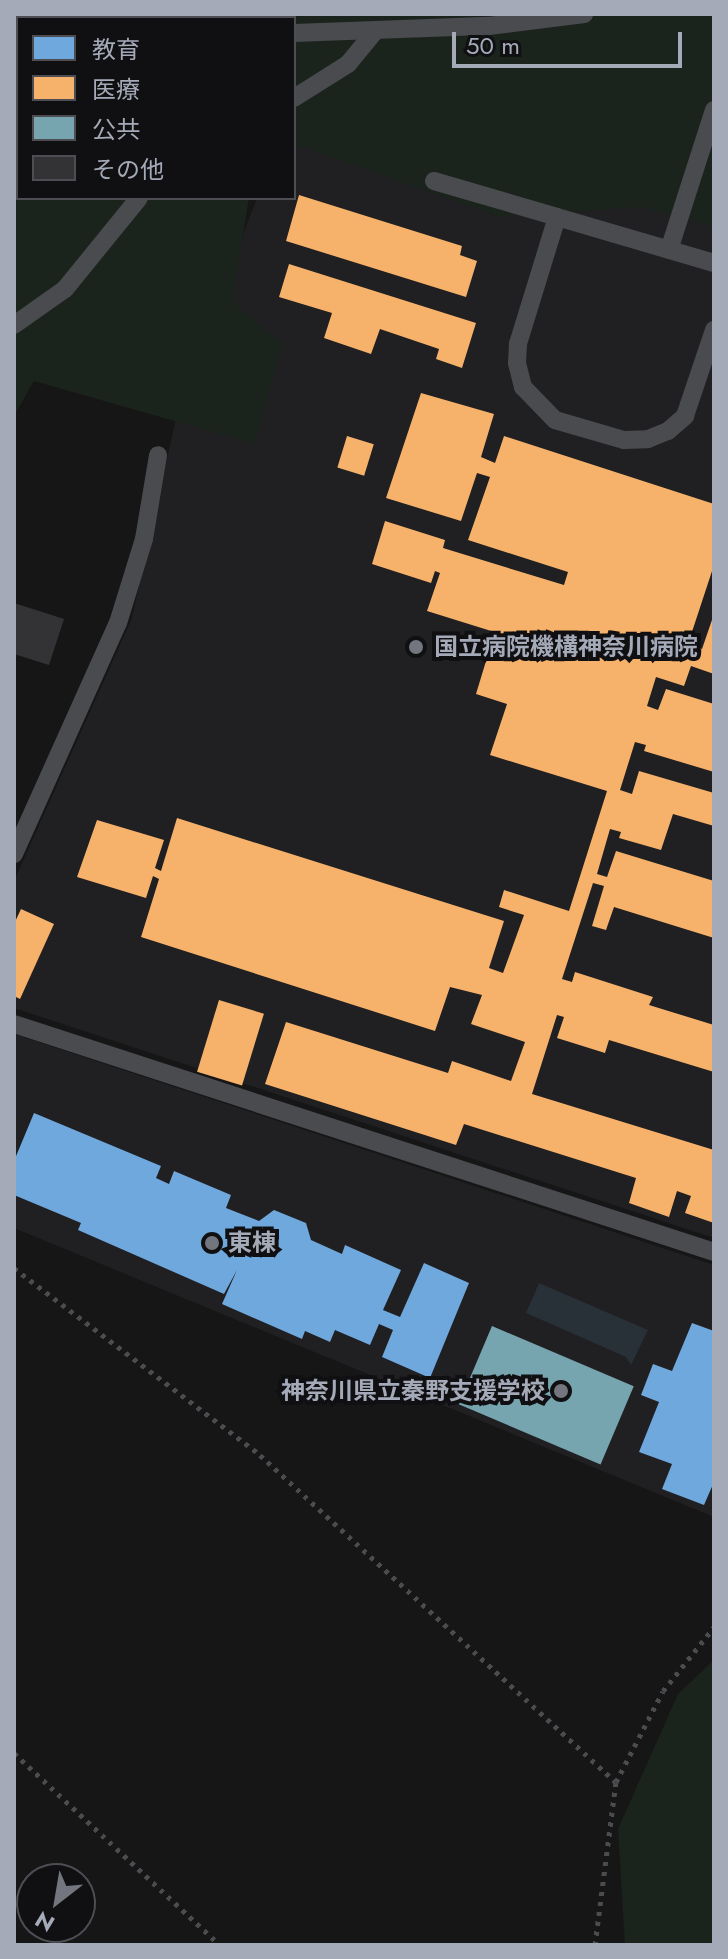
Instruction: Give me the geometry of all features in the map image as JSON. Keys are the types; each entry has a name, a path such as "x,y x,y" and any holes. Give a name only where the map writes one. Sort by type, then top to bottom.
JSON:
{"lane":[{"path":"296,33 489,26 584,14"},
{"path":"296,97 348,64 376,30"},
{"path":"669,250 714,110"},
{"path":"434,181 714,263"},
{"path":"14,325 65,289 137,200"},
{"path":"557,217 518,344 517,363 536,405 555,420 624,440 668,431 685,416 694,397 714,330"},
{"path":"14,854 118,623 144,539 158,455"},
{"path":"14,1024 714,1252"}],"path":[{"path":"14,1268 260,1455 616,1782"},
{"path":"595,1945 616,1782 663,1691 714,1627"},
{"path":"14,1753 220,1945"}],"shaded area":[{"name":"国立病院機構神奈川病院","path":"714,14 714,1238 14,1008 14,881 132,618 180,400 256,200 296,200 296,119"},
{"path":"714,14 714,227 642,207 500,217 296,145 296,16 31,16"},
{"path":"14,101 16,200 249,200 232,301 282,344 255,444 34,381 14,416"},
{"name":"神奈川県立秦野支援学校","path":"14,1034 714,1265 714,1517 14,1228"},
{"path":"539,1283 648,1330 631,1365 626,1357 526,1313"},
{"path":"714,1660 714,1945 625,1945 618,1829 678,1694"}],"building: 教育":[{"name":"東棟","path":"34,1113 161,1166 156,1178 169,1184 174,1171 231,1195 226,1208 259,1221 274,1210 306,1223 311,1240 342,1254 345,1245 401,1270 383,1310 400,1317 424,1263 469,1283 430,1378 382,1357 393,1330 379,1324 370,1345 335,1330 330,1342 305,1331 302,1339 222,1304 237,1270 224,1294 78,1230 81,1223 14,1195 14,1161"},
{"path":"692,1323 714,1331 714,1482 704,1505 662,1489 672,1464 639,1452 659,1402 641,1395 653,1364 672,1371"}],"building: 医療":[{"path":"299,195 462,246 460,255 477,261 466,297 286,241"},
{"path":"289,264 476,323 462,368 436,359 439,349 380,329 371,354 324,338 332,313 279,297"},
{"path":"421,393 494,414 481,457 495,463 504,436 714,504 714,565 688,644 702,649 714,614 714,674 691,666 684,686 656,677 647,706 658,710 666,689 714,704 714,772 644,751 646,745 635,742 620,790 632,794 639,771 714,793 714,826 673,814 661,850 619,838 621,832 610,829 597,874 607,877 616,851 714,881 714,938 614,907 606,930 592,926 604,886 593,883 562,979 572,982 575,972 653,997 649,1005 714,1025 714,1072 609,1040 605,1053 557,1038 564,1017 557,1015 532,1094 714,1150 714,1223 685,1213 691,1196 677,1191 669,1217 629,1203 636,1178 464,1124 456,1145 265,1084 286,1022 448,1073 452,1061 511,1081 525,1042 471,1024 482,995 450,987 435,1031 141,937 159,879 153,876 146,898 77,877 97,820 164,840 155,868 161,871 177,818 504,921 489,968 503,973 524,915 499,907 504,890 569,911 607,791 490,755 507,704 476,694 493,638 502,641 504,635 427,611 440,573 435,571 431,583 372,564 385,521 445,540 443,548 564,585 568,572 468,540 490,477 477,473 461,521 386,498"},
{"path":"347,436 374,444 364,476 337,468"},
{"path":"21,909 54,924 20,999 14,996 14,924"},
{"path":"219,1000 264,1014 242,1085 197,1072"}],"building: 公共":[{"path":"492,1326 634,1386 601,1464 459,1404"}],"building: その他":[{"path":"14,603 64,619 49,665 14,654"}],"place":[{"name":"国立病院機構神奈川病院","path":"416,647"},
{"name":"東棟","path":"212,1243"},
{"name":"神奈川県立秦野支援学校","path":"561,1391"}]}
